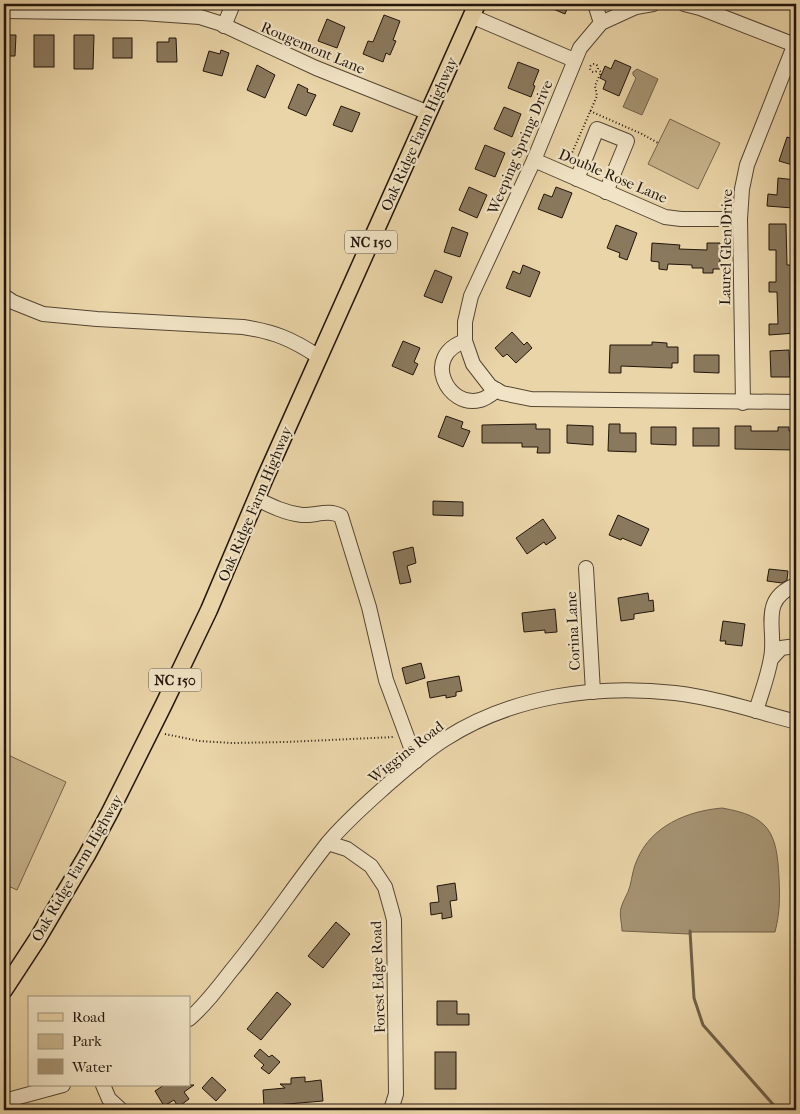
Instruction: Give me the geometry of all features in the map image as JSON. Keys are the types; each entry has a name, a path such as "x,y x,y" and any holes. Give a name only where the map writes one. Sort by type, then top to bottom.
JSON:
{"main road":[{"name":"Oak Ridge Farm Highway","path":"4,990 87,855 209,610 319,356 474,10"}],"street":[{"path":"224,26 233,4"},
{"path":"595,4 601,23"},
{"name":"Weeping Spring Drive","path":"653,4 636,7 601,23 588,38 580,62 471,296 465,322 465,341 473,364 490,386 502,393 531,399 743,403 796,402"},
{"path":"684,4 796,43"},
{"path":"474,10 580,62"},
{"name":"Rougemont Lane","path":"4,11 200,16 316,68 429,113"},
{"name":"Laurel Glen Drive","path":"743,403 740,219 742,189 747,165 796,43"},
{"path":"576,179 597,129 627,141 606,192"},
{"name":"Double Rose Lane","path":"534,160 665,217 681,219 740,219"},
{"path":"4,296 13,302 43,314 242,327 265,331 298,343 319,356"},
{"path":"465,341 455,344 447,351 442,368 444,380 452,392 463,399 473,401 482,400 497,390"},
{"path":"257,499 281,511 303,515 334,512 341,516 369,607 386,680 416,761"},
{"name":"Corina Lane","path":"586,568 593,692"},
{"path":"756,711 771,659 773,643 770,622 773,605 785,589 796,585"},
{"path":"771,659 782,648 796,646"},
{"name":"Wiggins Road","path":"190,1018 201,1008 251,947 328,843 370,800 446,738 490,716 543,699 593,692 629,690 675,693 723,702 796,722"},
{"name":"Forest Edge Road","path":"328,843 347,849 371,866 385,887 394,920 396,1094 391,1110"},
{"path":"4,1101 59,1086"},
{"path":"103,1086 109,1099 121,1110"}],"path":[{"path":"567,164 597,96 595,86 601,72 596,65 591,67 580,62"},
{"path":"591,67 592,72 598,70"},
{"path":"150,731 199,741 232,742 286,742 406,736"}],"green space":[{"path":"670,119 720,143 698,189 648,164"},
{"path":"6,754 66,782 17,890 4,884 4,759"}],"water":[{"path":"637,69 658,79 642,115 623,107 636,78 633,72"},
{"path":"722,808 738,811 760,822 772,838 778,862 779,885 779,911 775,932 692,932 689,934 622,931 620,913 622,905 629,889 636,863 643,848 651,838 661,829 683,817"}],"building":[{"path":"541,4 569,4 565,14"},
{"path":"384,15 400,21 393,40 396,41 390,55 386,53 383,62 363,54 368,41 373,42"},
{"path":"327,19 345,27 337,48 318,41"},
{"path":"4,35 16,35 15,56 4,56"},
{"path":"34,35 54,35 54,67 34,67"},
{"path":"74,35 94,35 93,69 74,69"},
{"path":"113,38 132,38 132,58 113,58"},
{"path":"169,38 176,38 177,62 157,62 157,42 169,42"},
{"path":"221,50 229,53 222,76 203,71 209,51 220,54"},
{"path":"615,60 631,67 619,96 603,89 606,81 600,78 605,66 611,69"},
{"path":"518,62 539,70 531,97 508,88"},
{"path":"257,65 275,75 265,98 247,90"},
{"path":"298,84 308,89 307,92 316,95 306,116 288,108"},
{"path":"341,106 360,113 352,132 333,125"},
{"path":"504,107 521,114 512,137 494,129"},
{"path":"787,137 796,140 796,166 779,161"},
{"path":"485,145 505,153 495,177 475,169"},
{"path":"778,178 796,180 796,196 794,196 793,208 767,206 768,194 777,195"},
{"path":"469,187 487,195 477,218 459,210"},
{"path":"556,187 572,193 562,218 538,209 544,194 552,197"},
{"path":"769,224 786,224 787,265 793,265 793,306 795,305 796,333 769,335 769,324 778,324 777,292 769,292 769,282 776,282 776,250 769,250"},
{"path":"616,225 637,233 627,260 619,257 620,253 607,248"},
{"path":"452,227 468,233 460,257 444,252"},
{"path":"652,243 680,245 679,249 707,250 707,243 720,243 720,269 713,269 713,273 703,273 703,268 692,268 692,265 668,264 667,270 659,269 659,262 651,261"},
{"path":"523,265 540,272 530,297 506,288 513,271 520,274"},
{"path":"435,270 452,277 442,303 424,296"},
{"path":"512,332 524,345 527,342 532,348 516,363 507,354 503,357 495,348"},
{"path":"403,341 420,348 414,362 418,364 413,375 392,366"},
{"path":"652,342 667,343 667,347 678,347 678,363 672,363 672,368 621,366 621,373 609,373 610,345 652,345"},
{"path":"789,350 790,377 771,377 770,351"},
{"path":"694,355 719,355 719,373 694,372"},
{"path":"446,416 463,422 461,428 470,431 463,447 438,437"},
{"path":"536,424 536,429 550,429 550,453 537,453 538,447 522,447 522,443 482,443 482,425"},
{"path":"609,424 620,424 620,433 636,433 636,452 608,451"},
{"path":"567,425 593,426 593,445 567,443"},
{"path":"735,426 751,426 751,431 778,431 778,427 789,427 789,431 796,431 796,450 735,449"},
{"path":"651,427 676,427 676,445 651,444"},
{"path":"693,428 719,428 719,446 693,446"},
{"path":"433,501 463,502 463,516 433,515"},
{"path":"618,515 649,529 641,546 609,535"},
{"path":"543,519 556,538 546,545 544,542 527,554 516,538"},
{"path":"413,547 416,563 407,566 411,582 400,584 393,552"},
{"path":"769,569 788,571 787,580 782,583 767,581"},
{"path":"648,593 649,601 653,600 654,611 634,614 634,619 621,621 618,598"},
{"path":"555,609 557,632 545,633 545,630 524,632 522,613"},
{"path":"723,621 745,624 742,646 725,644 726,641 720,641"},
{"path":"421,663 425,678 406,684 402,668"},
{"path":"459,676 462,691 456,692 456,696 446,698 446,695 430,698 427,682"},
{"path":"455,883 457,900 450,901 452,917 442,919 442,913 431,915 430,903 439,902 437,886"},
{"path":"336,922 350,934 323,968 308,956"},
{"path":"277,992 291,1004 261,1040 247,1029"},
{"path":"437,1001 457,1001 457,1014 469,1014 469,1025 437,1025"},
{"path":"260,1049 269,1057 272,1055 280,1062 269,1074 261,1068 264,1065 254,1056"},
{"path":"435,1052 456,1052 456,1089 435,1089"},
{"path":"212,1077 226,1090 216,1101 202,1088"},
{"path":"305,1077 305,1082 321,1080 323,1101 264,1106 263,1090 285,1088 280,1084 291,1084 291,1078"},
{"path":"194,1085 184,1092 189,1099 178,1107 174,1100 164,1106 155,1091 162,1086"}],"waterway":[{"path":"690,931 694,998 703,1025 778,1110"}]}
